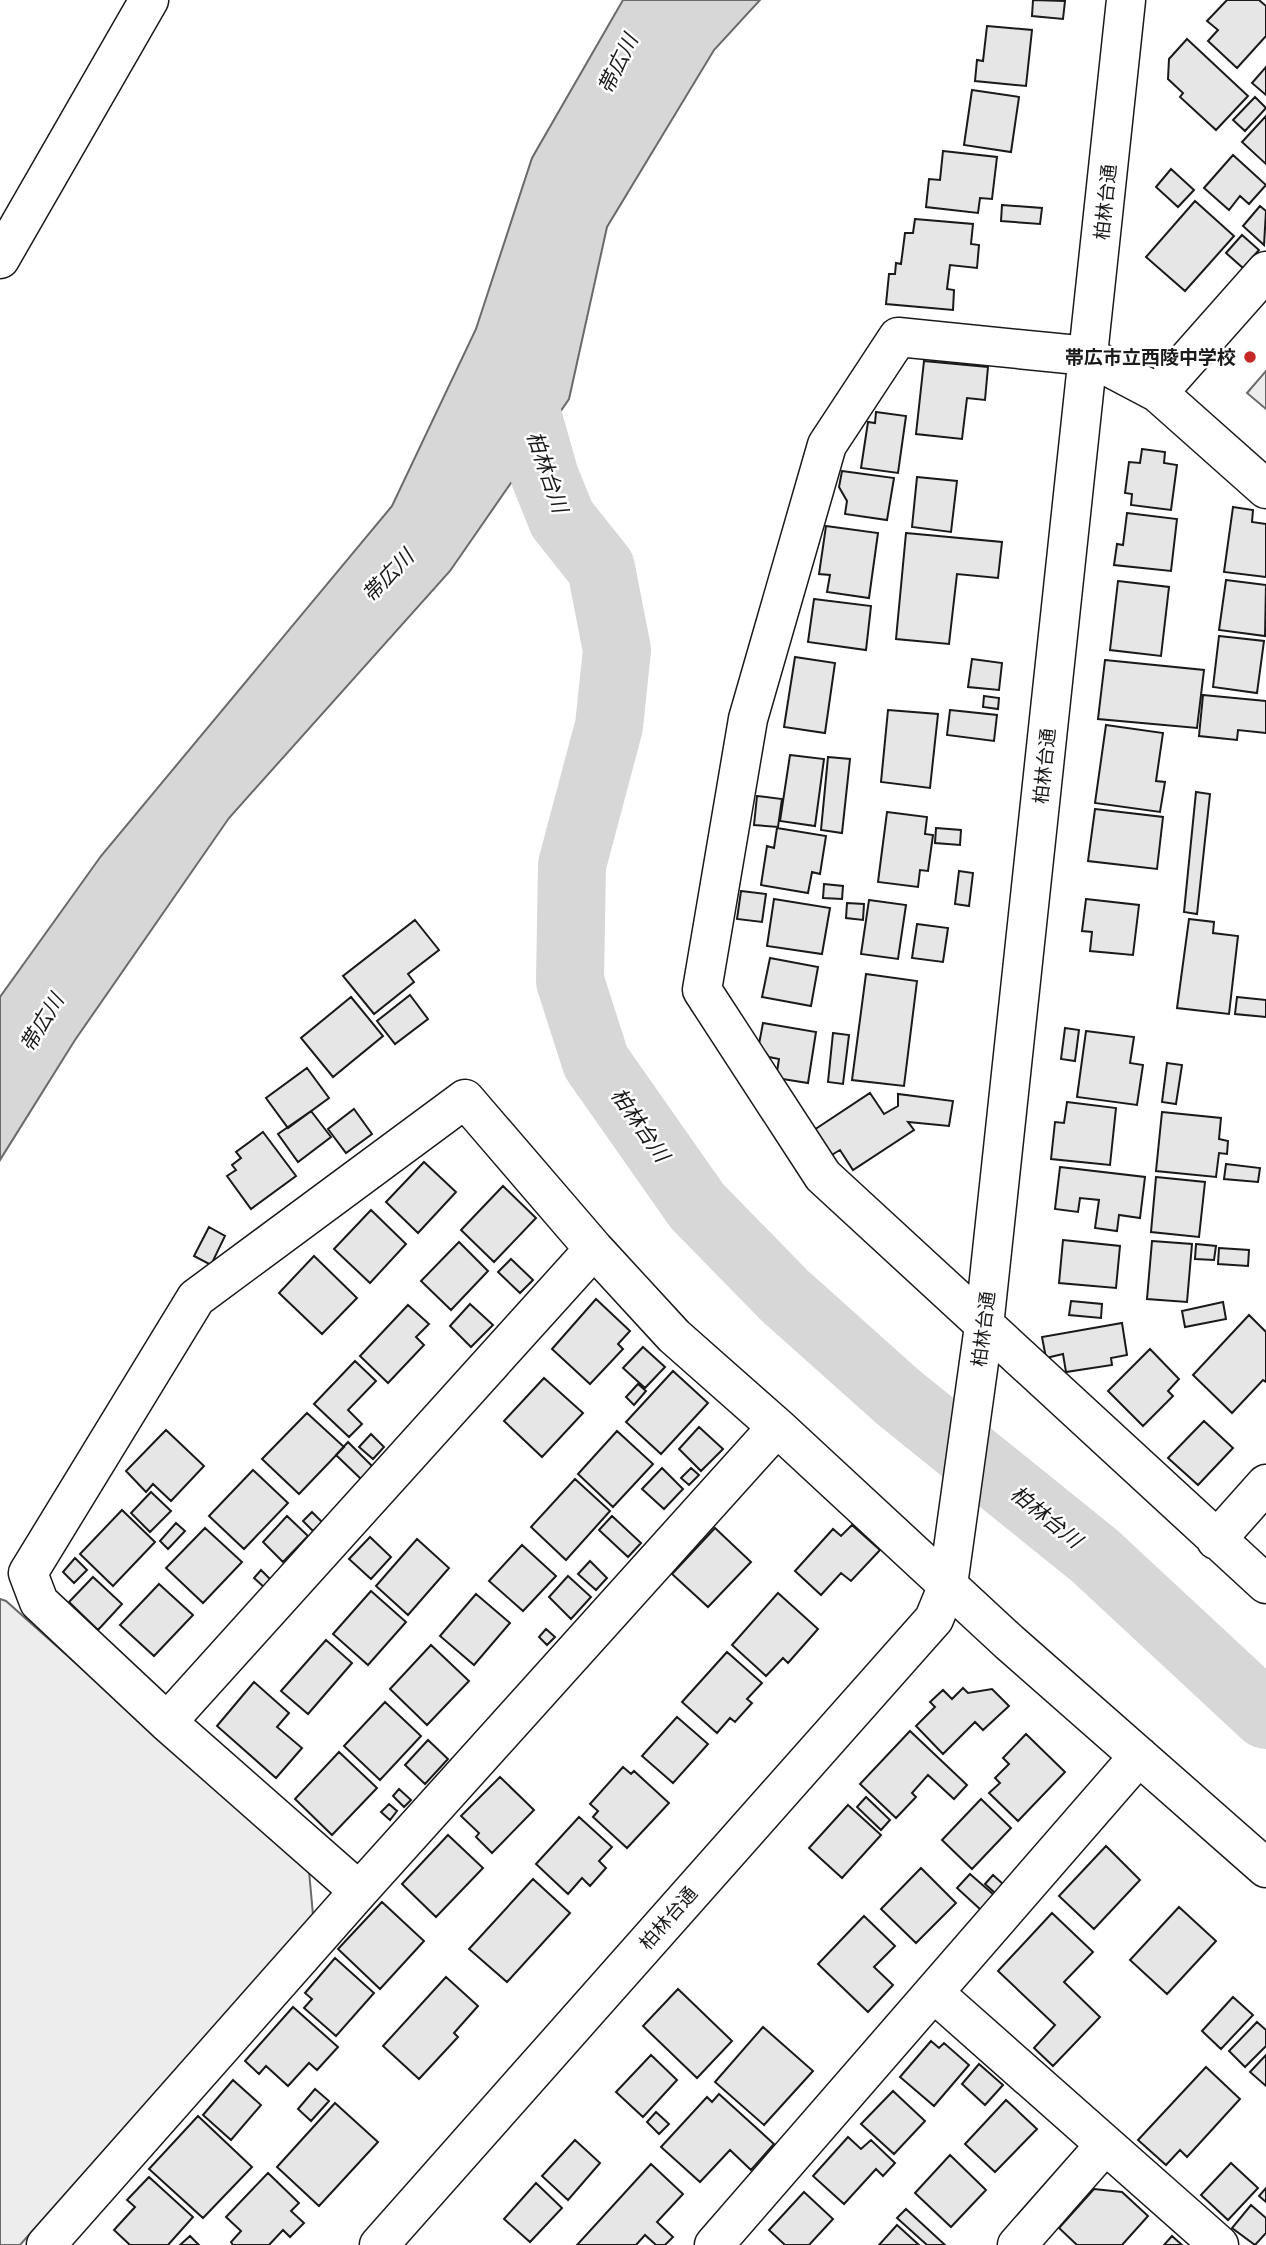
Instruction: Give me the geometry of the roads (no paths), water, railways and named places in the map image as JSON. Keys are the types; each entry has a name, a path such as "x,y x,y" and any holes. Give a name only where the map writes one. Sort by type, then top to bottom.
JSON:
{"street":[{"path":"0,259 149,0"},
{"name":"柏林台通","path":"379,2245 934,1619 948,1585 984,1326 1126,0"},
{"path":"1158,393 1266,271"},
{"path":"1266,489 1158,393 1088,356 898,337 827,445 748,719 702,990 823,1176 1266,1584"},
{"path":"359,1891 167,1722 39,1602 28,1573 196,1298 465,1099 594,1249 674,1336 777,1427 1009,1642 1266,1868"},
{"path":"167,1722 594,1249"},
{"path":"59,2241 359,1891 777,1427"},
{"path":"1216,1540 1266,1484"},
{"path":"714,2245 1139,1756"},
{"path":"934,1993 1219,2245"},
{"path":"1017,2245 1105,2145"}],"water":[{"name":"帯広川","path":"623,0 760,0 714,50 607,227 569,399 450,571 229,818 75,1040 0,1160 0,997 101,856 392,506 476,329 532,158"}],"waterway":[{"name":"柏林台川","path":"529,354 524,403 545,477 562,519 601,568 617,650 609,726 572,865 570,981 596,1062 697,1206 784,1295 898,1397 1095,1556 1266,1715"}],"place":[{"name":"帯広市立西陵中学校","path":"1250,357"}]}
